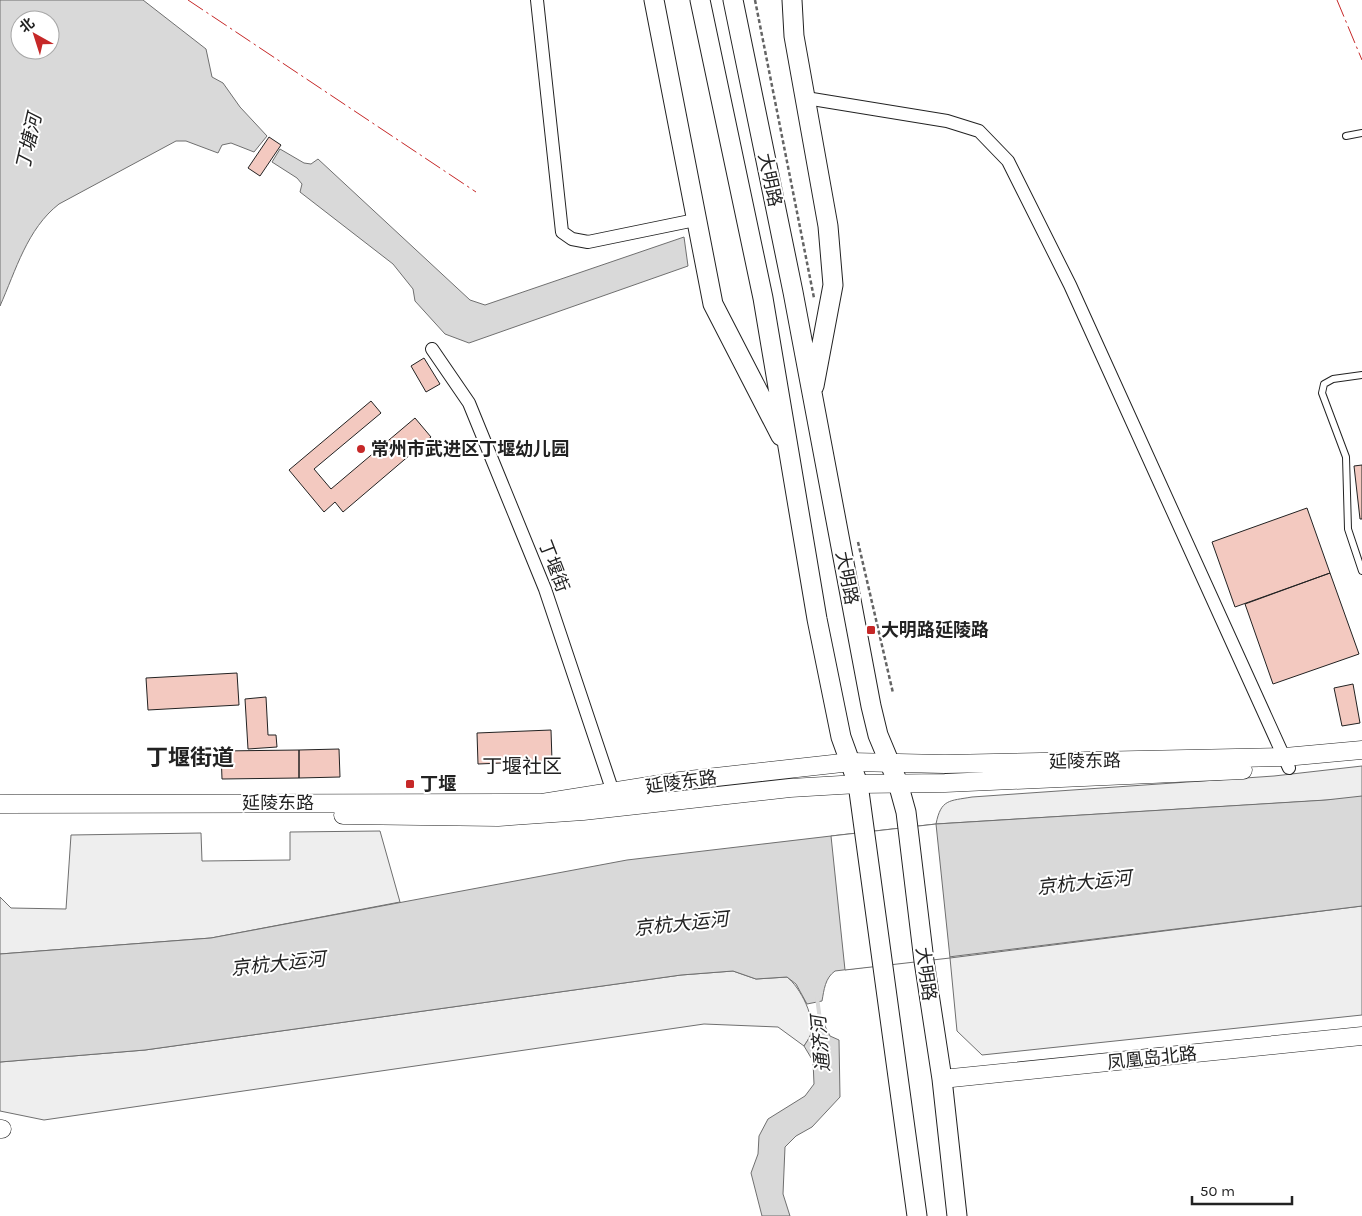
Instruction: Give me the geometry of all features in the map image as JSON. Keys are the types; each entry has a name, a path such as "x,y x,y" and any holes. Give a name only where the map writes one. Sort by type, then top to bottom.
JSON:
{"main road":[{"path":"654,0 695,220 713,304 790,454"},
{"name":"大明路","path":"700,0 763,298 817,619 841,737 858,784 918,1216"},
{"name":"大明路","path":"732,0 793,292 871,706 878,735 898,783 906,812 924,961 942,1080 957,1216"},
{"path":"792,0 794,36 828,226 833,284 812,396"},
{"name":"延陵东路","path":"0,815 498,817 616,800 680,781 851,762 889,761 944,764 1287,763 1362,750"},
{"name":"延陵东路","path":"0,804 542,803 858,784 954,783 1362,760"},
{"name":"凤凰岛北路","path":"942,1080 1362,1036"}],"street":[{"path":"537,0 562,232 572,239 588,242 695,220"},
{"path":"806,98 947,121 978,131 1008,161 1070,285 1287,763"},
{"name":"丁堰街","path":"432,349 469,403 544,589 616,800"}],"lane":[{"path":"1346,136 1362,134"},
{"path":"1362,375 1333,379 1324,384 1322,394 1346,456 1348,529 1362,571"}],"shaded area":[{"path":"1362,766 1362,798 936,824 940,810 947,803 957,799 1274,776"},
{"path":"380,831 400,902 211,938 0,954 0,897 11,908 66,909 71,835 201,833 202,861 290,860 290,832"},
{"path":"1362,906 1362,1015 982,1055 957,1031 950,958"},
{"path":"733,971 756,979 787,977 792,982 806,1004 811,1021 812,1029 804,1046 778,1027 704,1024 44,1120 0,1111 0,1062 145,1050 681,975"}],"water":[{"name":"丁塘河","path":"0,0 143,0 206,49 212,77 223,83 240,107 267,136 254,152 231,143 222,145 218,153 186,141 176,141 59,204 39,225 17,264 0,306"},
{"path":"280,149 304,163 311,164 318,159 470,300 485,305 684,237 688,266 469,343 445,334 415,301 413,289 393,264 300,192 302,184 297,178 272,162"},
{"name":"京杭大运河","path":"1362,796 1362,906 835,971 827,981 822,1001 807,1004 796,984 787,977 756,979 733,971 681,975 145,1050 0,1062 0,954 211,938 627,860 831,836 936,824 1326,800"},
{"path":"824,1024 830,1036 839,1040 840,1097 812,1127 796,1136 785,1147 783,1194 790,1216 762,1216 751,1173 758,1154 759,1136 768,1119 805,1096 814,1084 813,1061 804,1046 811,1035 810,1027"}],"pier":[{"path":"936,824 950,958 845,970 831,836"}],"building":[{"path":"269,137 281,145 260,176 248,168"},
{"path":"424,358 440,384 426,392 411,366"},
{"path":"371,401 381,413 314,469 331,489 415,418 431,437 343,512 335,502 324,512 289,470"},
{"path":"1362,465 1362,519 1360,519 1354,466"},
{"path":"1307,508 1330,573 1235,607 1212,542"},
{"path":"1330,573 1359,654 1273,684 1245,604"},
{"path":"237,673 239,705 148,710 146,678"},
{"path":"1353,684 1360,723 1342,726 1334,688"},
{"path":"266,697 268,735 276,735 277,747 248,749 245,699"},
{"path":"551,730 552,761 478,764 477,733"},
{"path":"339,749 340,777 299,778 299,750"},
{"path":"299,750 299,778 222,779 221,751"}],"waterway":[{"name":"通济河","path":"817,997 821,1028"}],"power":[{"path":"188,0 476,192"},
{"path":"1337,0 1362,60"}],"place":[{"name":"常州市武进区丁堰幼儿园","path":"361,449"},
{"name":"大明路延陵路","path":"871,630"},
{"name":"丁堰","path":"410,784"}],"district":[{"name":"丁堰街道","path":"190,758"},
{"name":"丁堰社区","path":"522,766"}]}
